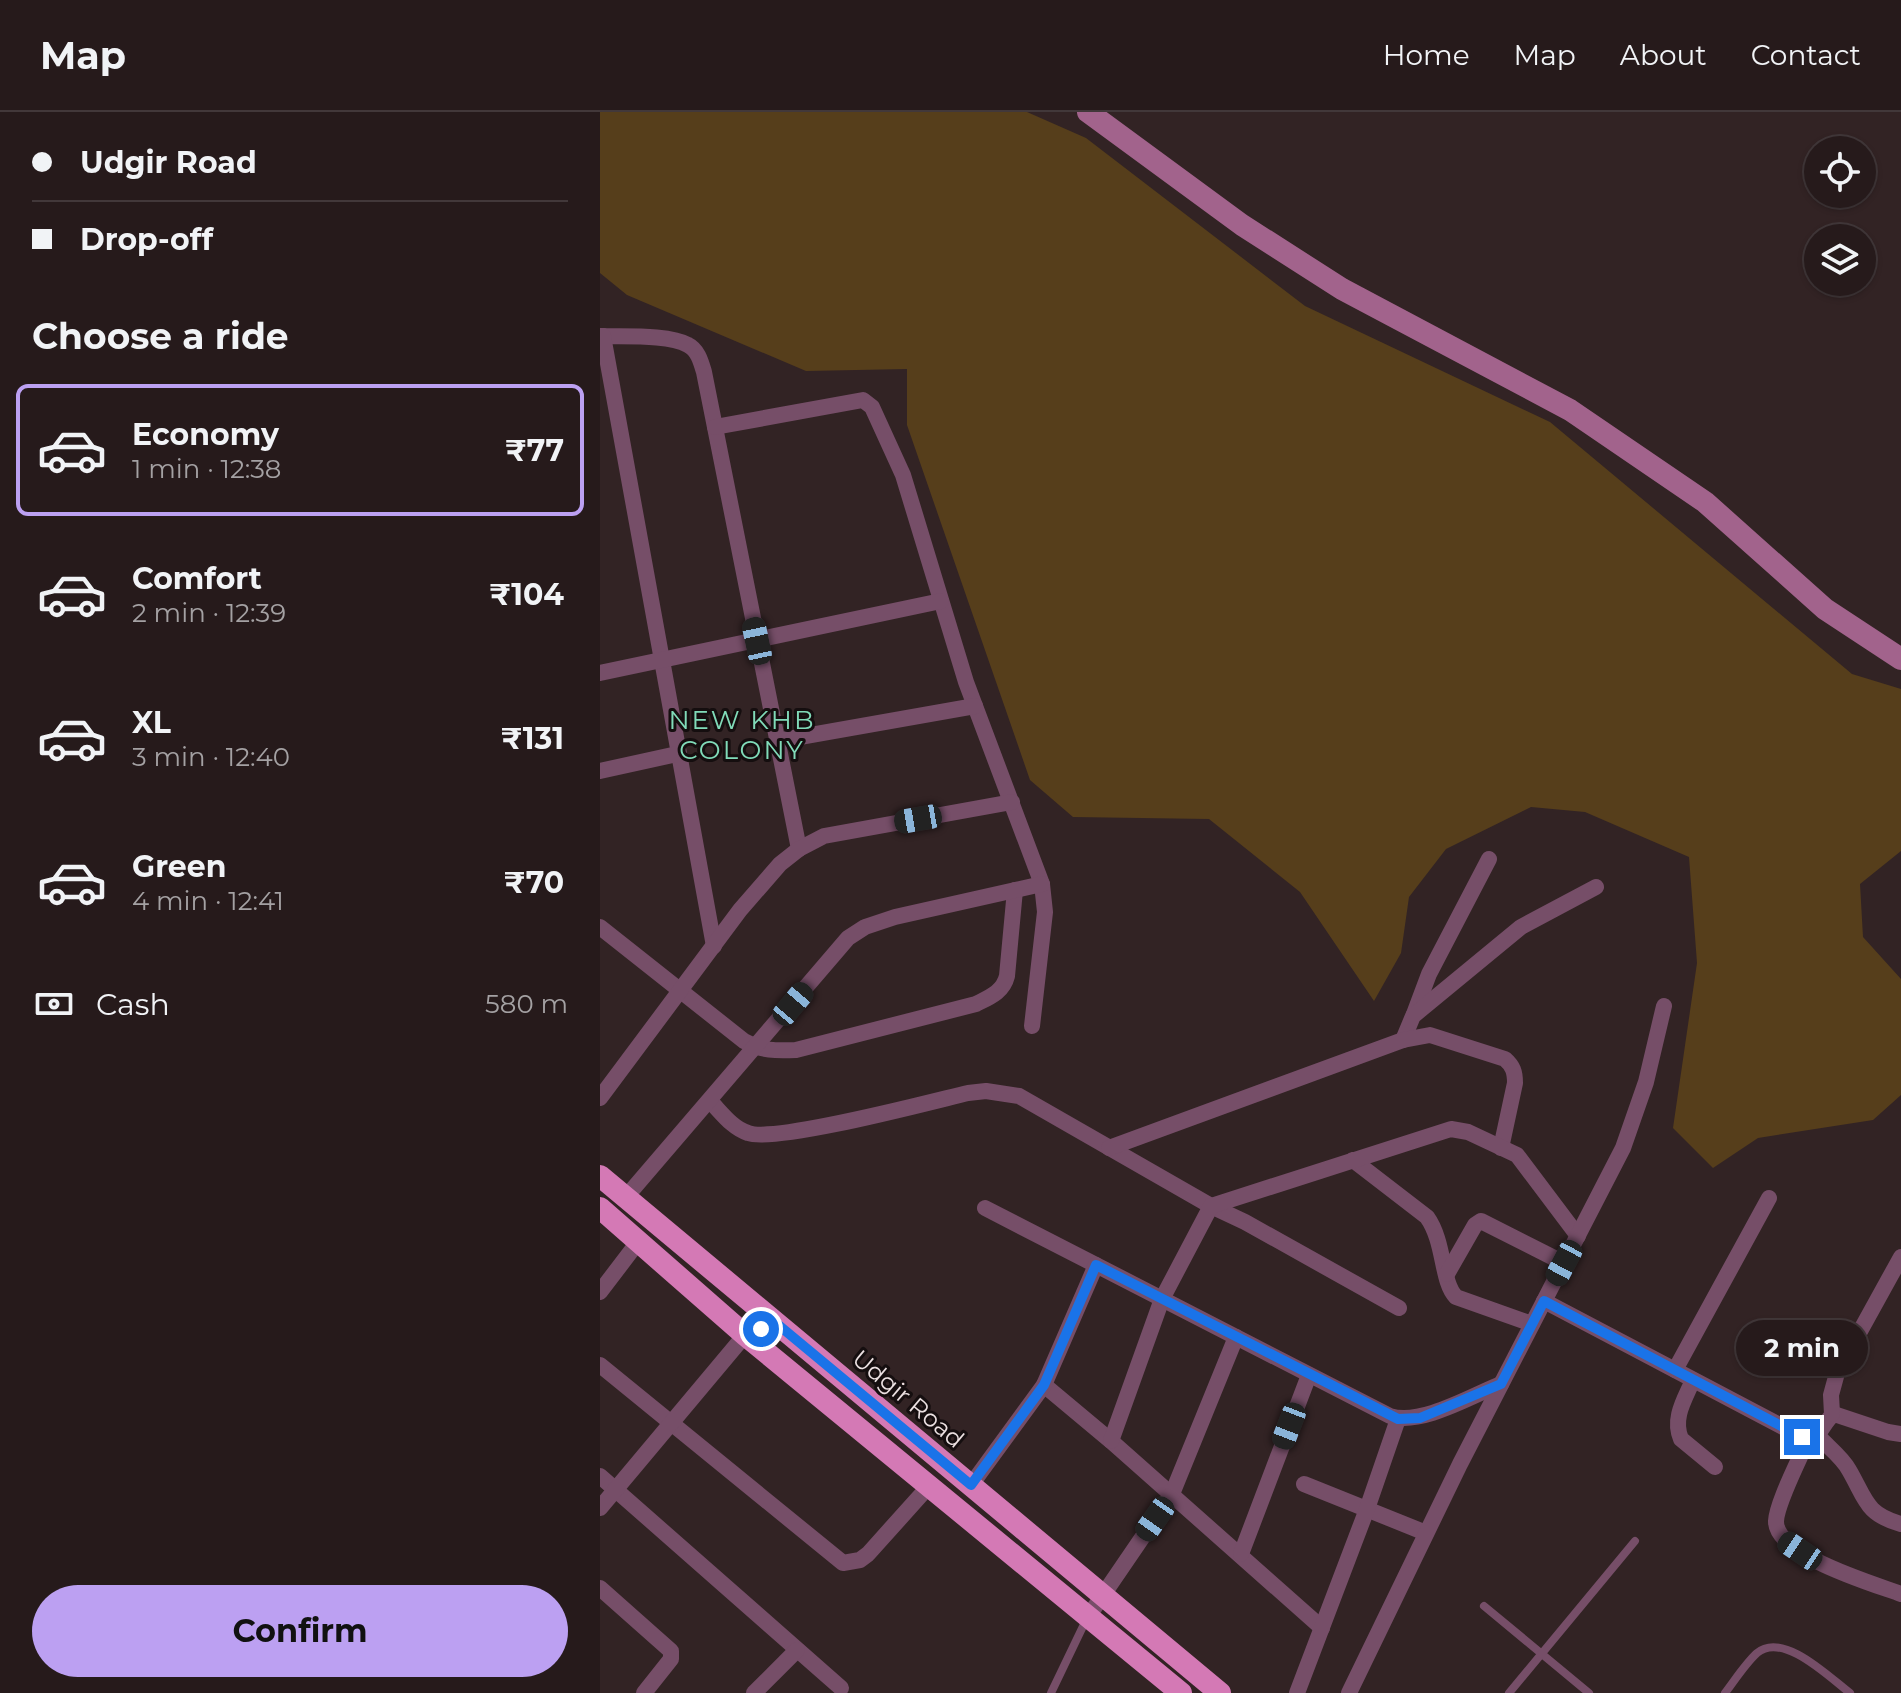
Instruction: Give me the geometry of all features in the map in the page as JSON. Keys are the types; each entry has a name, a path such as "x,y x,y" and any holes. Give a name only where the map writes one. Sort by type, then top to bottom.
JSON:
{"highway":[{"name":"Udgir Road","path":"600,1176 1220,1693"},
{"path":"600,1208 745,1335 1181,1693"}],"main road":[{"path":"1088,112 1242,225 1342,289 1570,410 1705,502 1825,609 1901,659"}],"street":[{"path":"714,946 601,336 668,340 688,345 698,355 704,372 799,849"},
{"path":"715,427 863,400 870,403 903,475 975,706 1042,884 1045,912 1032,1026"},
{"path":"600,673 941,601"},
{"path":"777,741 975,706"},
{"path":"600,771 677,754"},
{"path":"600,1098 714,946 770,876 799,849 824,836 1012,802"},
{"path":"1403,1040 1429,974 1489,859"},
{"path":"626,1197 848,938 865,927 895,917 1042,884"},
{"path":"1413,1016 1521,927 1596,887"},
{"path":"600,927 756,1048 796,1050 976,1004 994,995 1002,989 1007,976 1015,890"},
{"path":"1349,1693 1426,1533 1623,1148 1646,1082 1664,1006"},
{"path":"1109,1148 1403,1040 1430,1035 1505,1059 1511,1064 1515,1083 1501,1148"},
{"path":"710,1101 734,1126 749,1134 764,1134 809,1128 986,1091 1019,1096 1211,1206 1399,1308"},
{"path":"1111,1441 1162,1299 1211,1206 1451,1129 1468,1132 1517,1155 1578,1236"},
{"path":"1353,1160 1427,1217 1436,1229 1450,1289 1456,1297 1532,1324"},
{"path":"1675,1370 1769,1198"},
{"path":"985,1208 1398,1419 1420,1418 1501,1384"},
{"path":"1447,1274 1475,1225 1481,1221 1564,1263"},
{"path":"600,1292 638,1242"},
{"path":"1901,1257 1837,1373 1831,1395 1832,1414 1813,1438 1778,1513 1777,1531 1783,1539 1817,1562 1901,1594"},
{"path":"971,1485 1044,1385 1096,1265"},
{"path":"1544,1301 1693,1380 1813,1438 1849,1469 1869,1508 1877,1515 1901,1524"},
{"path":"600,1508 745,1335 776,1323"},
{"path":"1088,1617 1172,1494 1236,1337"},
{"path":"600,1365 843,1563 860,1560 868,1554 929,1486"},
{"path":"1241,1554 1309,1375"},
{"path":"1693,1380 1678,1415 1678,1433 1715,1467"},
{"path":"1044,1385 1241,1554 1322,1628"},
{"path":"1832,1414 1901,1434"},
{"path":"1297,1693 1398,1419"},
{"path":"600,1476 841,1688"},
{"path":"1304,1484 1426,1533"},
{"path":"600,1588 671,1651 671,1659 644,1693"},
{"path":"754,1693 797,1650"}],"lane":[{"path":"1509,1693 1635,1541"},
{"path":"1484,1606 1589,1693"},
{"path":"1051,1693 1088,1617"},
{"path":"1725,1693 1759,1652 1778,1646 1791,1650 1850,1693"}],"shaded area":[{"path":"600,112 1027,112 1086,138 1305,306 1550,422 1852,674 1901,689 1901,851 1860,884 1863,937 1901,979 1901,1095 1873,1120 1758,1138 1713,1168 1673,1128 1697,963 1689,857 1585,812 1531,807 1446,849 1409,897 1401,953 1374,1001 1300,892 1209,819 1073,817 1030,780 907,425 907,369 806,371 627,295 600,273"}],"district":[{"name":"NEW KHB COLONY","path":"742,735"}],"route":[{"path":"761,1329 776,1323 971,1485 1044,1385 1096,1265 1398,1419 1420,1418 1501,1384 1544,1301 1802,1437"}]}
